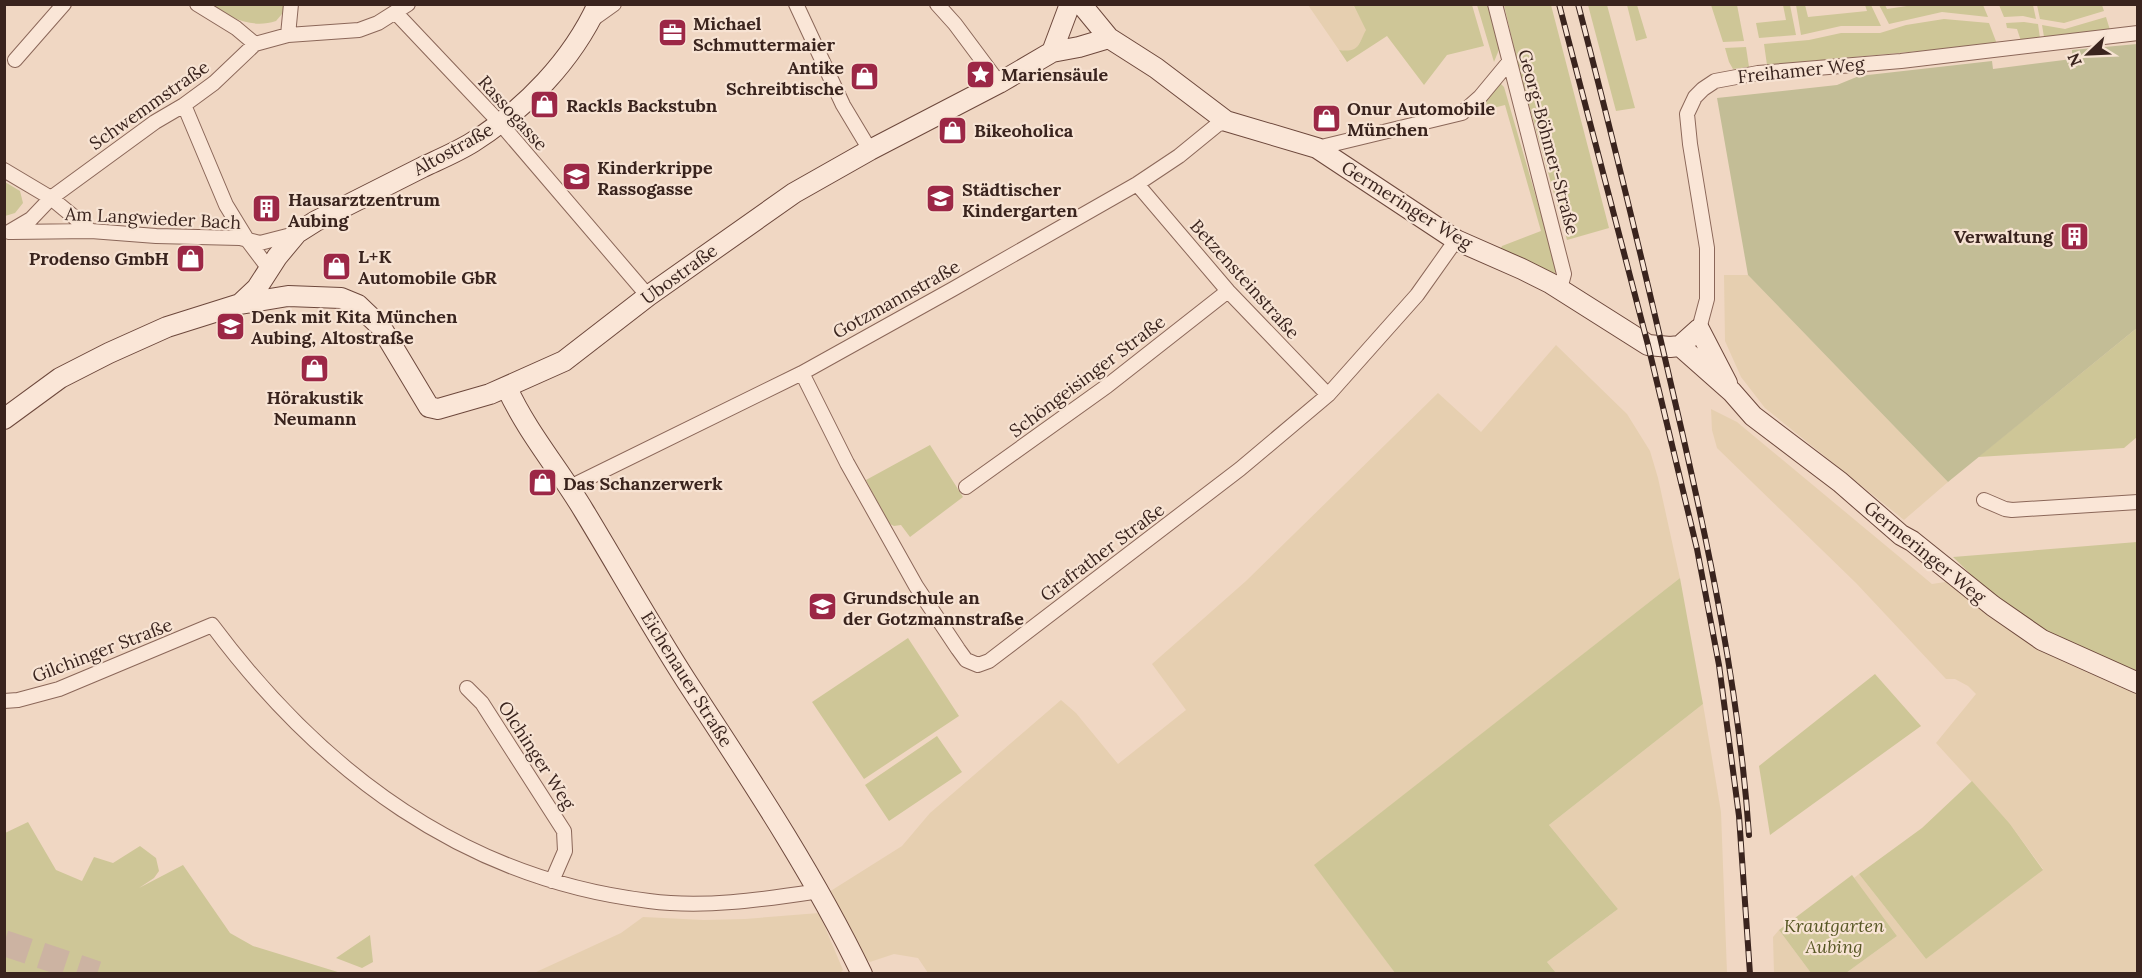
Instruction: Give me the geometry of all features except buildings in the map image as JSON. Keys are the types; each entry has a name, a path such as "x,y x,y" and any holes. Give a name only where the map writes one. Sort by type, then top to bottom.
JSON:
{"street":[{"path":"15,60 64,4"},
{"path":"197,4 236,28 255,44"},
{"path":"288,35 291,4"},
{"name":"Schwemmstraße","path":"7,232 31,219 51,198 155,122 184,105 214,83 255,44 288,35 359,30 378,23 408,4"},
{"path":"594,12 614,4"},
{"path":"796,4 843,105 870,150"},
{"path":"937,4 955,24 999,83"},
{"path":"1052,52 1070,4"},
{"name":"Germeringer Weg","path":"1081,4 1109,38 1156,68 1226,121 1317,148 1456,240 1522,269 1560,289 1648,345 1670,348 1680,346 1732,392 1753,416 1840,482 1901,536 1912,541 1993,606 2042,640 2138,683"},
{"name":"Georg-Böhmer-Straße","path":"1495,4 1564,274 1560,289"},
{"name":"Rassogasse","path":"395,12 500,123 648,296"},
{"name":"Altostraße","path":"4,418 60,378 109,353 167,327 240,304 251,296 297,233 316,221 472,143 500,123 536,91 568,57 594,12"},
{"name":"Freihamer Weg","path":"1699,328 1707,299 1707,248 1687,114 1695,97 1703,89 1715,81 1758,72 1901,61 2138,33"},
{"path":"1052,52 1109,38"},
{"name":"Ubostraße","path":"240,304 288,296 341,298 358,305 381,327 429,407 438,409 507,388 564,361 648,296 794,193 1052,52"},
{"path":"1317,148 1462,113 1480,98 1509,62"},
{"path":"184,105 226,205 248,241 288,296"},
{"name":"Gotzmannstraße","path":"570,488 802,373 1137,184 1179,156 1217,125 1226,121"},
{"path":"4,170 51,198 92,231"},
{"name":"Betzensteinstraße","path":"1137,184 1228,291 1328,396"},
{"name":"Am Langwieder Bach","path":"7,232 92,231 156,236 240,238 248,241 268,242 297,233"},
{"name":"Grafrather Straße","path":"802,373 847,464 916,586 966,660 978,665 989,661 1231,476 1328,396 1417,295 1456,240"},
{"name":"Schöngeisinger Straße","path":"966,487 1107,386 1228,291"},
{"path":"1680,346 1699,328"},
{"name":"Germeringer Weg","path":"1699,328 1732,392"},
{"name":"Eichenauer Straße","path":"507,388 544,452 570,488 686,679 819,890 862,974"},
{"path":"1984,500 2012,510 2138,502"},
{"name":"Gilchinger Straße","path":"4,701 18,700 59,689 212,626 244,668 279,706 347,770 433,831 500,864 552,881"},
{"name":"Olchinger Weg","path":"466,688 482,703 564,831 564,851 552,881"},
{"path":"552,881 593,892 651,902 747,902 819,890"}],"shaded area":[{"path":"1308,5 1353,5 1367,30 1356,49 1350,52 1339,50"},
{"path":"2137,44 2137,328 1948,482 1748,275 1717,98 1837,85 1859,76 1992,61 1993,69 2072,59 2072,50"},
{"path":"1724,275 1748,275 1948,482 1904,520 1765,408 1741,377 1725,341"},
{"path":"1556,345 1627,414 1650,451 1680,578 1315,865 1395,973 928,973 918,958 894,954 870,962 860,955 829,892 902,846 930,813 1061,700 1076,713 1118,764 1186,710 1152,664 1246,581 1438,393 1481,432"},
{"path":"1711,409 1737,422 1932,584 1952,581 2137,675 2137,973 1846,973 1897,936 1854,878 1859,874 1926,959 2043,869 2010,824 1936,743 1976,694 1968,686 1955,679 1946,679 1856,583 1717,448 1712,430"},
{"path":"1703,704 1721,812 1727,973 1556,973 1547,962 1618,909 1549,825"},
{"path":"819,913 843,970 840,973 534,973 621,933 643,917 704,920"},
{"path":"1779,930 1811,973 1774,973 1773,937"}],"green space":[{"path":"287,4 287,8 276,21 259,24 234,18 210,5"},
{"path":"1353,4 1472,5 1484,46 1447,55 1424,85 1387,36 1347,62 1339,50 1346,51 1357,47 1366,30"},
{"path":"1920,4 1983,5 1988,17 1942,12 1889,24 1879,5 1885,5 1887,9"},
{"path":"1477,5 1489,5 1500,47 1494,62"},
{"path":"1504,5 1551,5 1609,228 1567,240 1519,69"},
{"path":"1588,5 1607,5 1635,108 1616,111"},
{"path":"1627,5 1637,5 1647,38 1636,41"},
{"path":"1711,5 1737,5 1744,41 1723,42"},
{"path":"1783,5 1790,5 1796,35 1759,38 1756,23 1786,20"},
{"path":"1796,5 1805,5 1808,17 1867,11 1865,5 1871,5 1881,26 1841,26 1801,35"},
{"path":"1999,5 2033,5 2036,19 2023,16 2004,17"},
{"path":"2037,5 2102,5 2104,11 2064,23 2040,19"},
{"path":"2106,17 2110,30 2044,37 2042,25 2065,29"},
{"path":"1944,19 1989,23 1997,44 1767,65 1764,44 1809,40 1841,33 1880,33 1906,25"},
{"path":"2006,23 2038,24 2040,38 2021,41 2017,29 2007,28"},
{"path":"1746,47 1749,67 1733,69 1725,48"},
{"path":"1500,83 1504,87 1556,266 1555,273 1550,275 1499,252 1502,246 1541,231 1505,105 1489,109 1481,106"},
{"path":"5,182 20,191 23,203 15,213 5,216"},
{"path":"2137,328 2137,437 2124,448 1978,457"},
{"path":"930,445 963,497 910,537 901,525 894,526 888,523 866,480"},
{"path":"2137,542 2137,675 2029,625 1997,600 1953,557"},
{"path":"1680,578 1703,704 1549,825 1618,909 1547,962 1556,973 1395,973 1314,865"},
{"path":"908,638 959,716 864,779 812,702"},
{"path":"1875,674 1921,726 1770,835 1759,766"},
{"path":"937,736 962,772 889,821 865,785"},
{"path":"1972,781 2010,824 2043,870 1926,959 1859,874 1922,828"},
{"path":"28,822 56,870 82,881 94,857 113,863 140,846 156,858 159,871 154,878 139,888 183,865 230,933 253,946 341,973 5,973 5,833"},
{"name":"Krautgarten Aubing","path":"1852,875 1897,936 1846,973 1811,973 1779,930"},
{"path":"370,935 373,962 362,968 336,958"}],"tunnel":[{"path":"4,943 97,974"}],"railway":[{"path":"1559,4 1648,345 1697,549 1719,665 1739,816 1750,974"},
{"path":"1578,4 1653,305 1711,565 1738,727 1749,835"}],"place":[{"name":"Michael Schmuttermaier","path":"672,33"},
{"name":"Mariensäule","path":"980,74"},
{"name":"Antike Schreibtische","path":"865,77"},
{"name":"Rackls Backstubn","path":"545,105"},
{"name":"Onur Automobile München","path":"1326,118"},
{"name":"Bikeoholica","path":"953,130"},
{"name":"Kinderkrippe Rassogasse","path":"576,177"},
{"name":"Städtischer Kindergarten","path":"941,199"},
{"name":"Hausarztzentrum Aubing","path":"267,209"},
{"name":"Verwaltung","path":"2074,236"},
{"name":"Prodenso GmbH","path":"190,258"},
{"name":"L+K Automobile GbR","path":"337,266"},
{"name":"Denk mit Kita München Aubing, Altostraße","path":"230,326"},
{"name":"Hörakustik Neumann","path":"315,368"},
{"name":"Das Schanzerwerk","path":"542,483"},
{"name":"Grundschule an der Gotzmannstraße","path":"822,607"}]}
